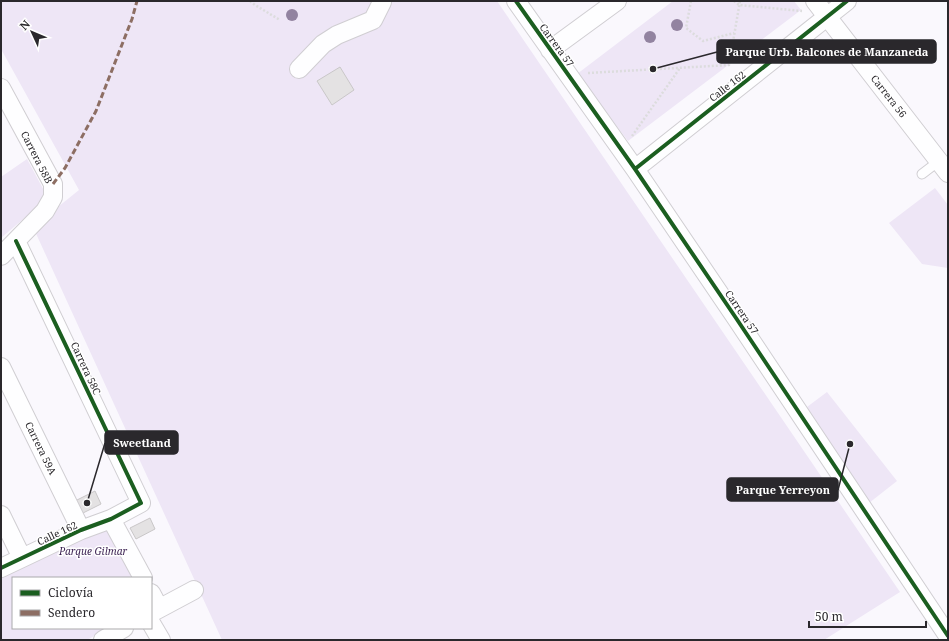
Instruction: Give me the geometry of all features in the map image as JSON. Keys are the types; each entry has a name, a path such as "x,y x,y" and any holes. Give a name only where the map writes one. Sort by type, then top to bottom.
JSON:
{"street":[{"path":"299,70 324,44 337,35 373,20 382,1"},
{"name":"Carrera 57","path":"516,1 635,169 948,636"},
{"path":"550,50 618,1"},
{"name":"Calle 162","path":"635,169 847,1"},
{"name":"Carrera 56","path":"808,6 827,16 944,167"},
{"name":"Carrera 58B","path":"1,88 52,184 54,197 45,211 1,256"},
{"name":"Carrera 58C","path":"16,241 141,503"},
{"name":"Carrera 59A","path":"1,367 82,530"},
{"name":"Calle 162","path":"1,568 82,530 112,519 141,503"},
{"path":"1,516 22,558"},
{"path":"112,519 142,577"},
{"path":"161,640 153,609 194,590"},
{"path":"103,640 122,629"}],"lane":[{"path":"922,174 944,167"}],"path":[{"path":"250,1 280,20"},
{"path":"691,1 686,28 702,41 735,33"},
{"path":"734,1 739,5 808,6"},
{"path":"571,79 577,74 729,65 740,1"},
{"path":"628,141 680,68"}],"green space":[{"path":"1,1 497,1 900,592 824,640 222,640 33,227 79,190 1,49"},
{"path":"673,1 794,1 801,10 628,141 577,74"},
{"path":"27,159 48,198 1,238 1,177"},
{"path":"935,188 948,205 948,268 922,264 889,223"},
{"path":"827,392 897,481 869,503 807,407"},
{"name":"Parque Gilmar","path":"105,515 136,577 12,577 12,629 107,629 87,640 1,640 1,568"}],"building":[{"path":"340,67 354,90 332,105 317,81"},
{"path":"95,491 101,504 79,515 73,502"},
{"path":"150,518 155,529 136,539 130,528"}],"marked path":[{"path":"53,184 65,168 96,111 132,19 137,1"}],"cycle path":[{"path":"516,1 635,169 948,636"},
{"path":"635,169 847,1"},
{"path":"1,568 81,530 111,519 141,503 16,241"}],"place":[{"name":"Parque Urb. Balcones de Manzaneda","path":"653,69"},
{"name":"Parque Yerreyon","path":"850,444"},
{"name":"Sweetland","path":"87,503"}]}
